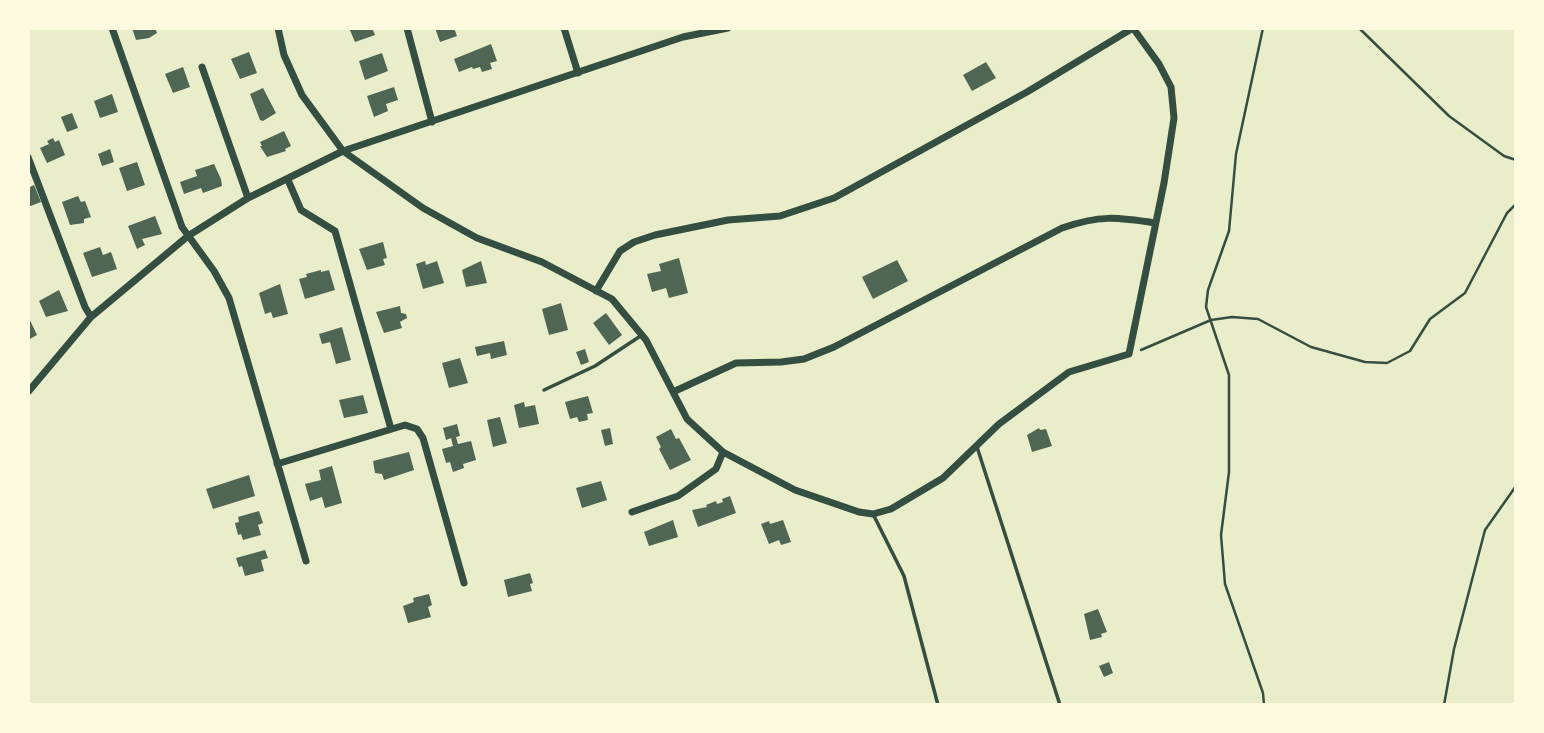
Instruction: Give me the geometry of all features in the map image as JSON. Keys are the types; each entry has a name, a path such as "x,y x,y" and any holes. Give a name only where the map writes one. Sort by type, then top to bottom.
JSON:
{"street":[{"path":"111,28 182,227 214,271 229,298 306,561"},
{"path":"278,28 284,55 302,95 343,152 423,208 477,238 542,262 596,291 612,299 642,335 687,419 723,452 795,490 859,512 873,514 891,509 943,478 999,424 1069,372 1129,354 1174,118 1171,88 1159,64 1133,28 1027,92 834,198 780,216 728,220 634,242 620,251 596,291"},
{"path":"407,28 432,122"},
{"path":"565,28 578,74"},
{"path":"28,392 91,317 188,236 248,198 343,152 683,37 728,28"},
{"path":"202,67 248,198"},
{"path":"28,157 91,317"},
{"path":"288,180 301,211 335,231 391,429"},
{"path":"673,392 736,363 804,359 834,347 1074,224 1114,216 1155,223"},
{"path":"277,464 405,425 417,429 423,439 464,583"},
{"path":"632,512 678,496 716,468 723,452"}],"lane":[{"path":"544,390 595,366 642,335"},
{"path":"976,445 1060,705"},
{"path":"873,514 904,576 938,705"}],"path":[{"path":"1263,28 1236,155 1230,231 1208,290 1206,307 1230,375 1229,472 1221,535 1225,584 1263,693 1264,705"},
{"path":"1359,28 1450,116 1504,156 1516,160"},
{"path":"1129,354 1211,320 1232,317 1258,319 1311,347 1364,362 1387,363 1410,351 1430,319 1465,293 1507,213 1516,204"},
{"path":"1444,705 1454,649 1485,530 1516,486"}],"building":[{"path":"132,28 155,28 157,33 149,38 136,40"},
{"path":"349,28 372,28 375,35 355,42"},
{"path":"435,28 454,28 457,36 440,42"},
{"path":"491,44 497,61 490,63 492,69 482,72 480,67 472,67 459,72 454,59"},
{"path":"249,52 257,73 240,79 231,59"},
{"path":"382,53 388,71 365,80 359,61"},
{"path":"986,62 996,78 972,91 963,75"},
{"path":"183,67 190,87 173,93 165,74"},
{"path":"394,87 398,100 386,104 388,111 374,117 367,96"},
{"path":"263,88 276,113 263,121 260,120 250,94"},
{"path":"112,94 118,112 100,118 94,101"},
{"path":"72,113 78,128 67,132 61,117"},
{"path":"284,131 291,146 285,149 286,151 267,157 260,142"},
{"path":"53,138 55,142 59,140 65,155 47,163 40,148 49,144 47,141"},
{"path":"110,149 114,162 102,166 98,154"},
{"path":"137,162 145,185 127,191 119,168"},
{"path":"214,164 222,186 203,193 201,188 184,194 180,182 197,176 195,170"},
{"path":"34,185 41,202 28,207 28,188"},
{"path":"78,196 81,202 85,201 91,217 84,219 84,223 70,225 62,202"},
{"path":"155,216 162,234 142,239 145,245 137,249 128,226"},
{"path":"383,242 387,258 383,259 385,265 367,270 359,249"},
{"path":"100,247 103,255 111,252 117,269 92,277 83,253"},
{"path":"679,258 688,293 669,298 666,288 652,292 647,274 661,271 659,264"},
{"path":"897,260 908,281 873,299 862,277"},
{"path":"425,261 426,265 437,261 444,283 423,289 416,264"},
{"path":"481,261 487,283 466,287 462,270"},
{"path":"321,270 329,270 335,290 305,299 299,279"},
{"path":"280,284 288,314 273,318 271,312 265,314 259,293"},
{"path":"59,290 68,311 46,317 39,301"},
{"path":"561,303 568,330 549,335 542,309"},
{"path":"400,306 401,313 406,314 407,318 400,322 402,328 384,333 376,312"},
{"path":"606,313 622,335 609,345 593,323"},
{"path":"28,316 37,335 28,340"},
{"path":"342,327 351,360 336,364 330,342 322,344 319,334"},
{"path":"504,341 507,355 491,359 490,353 477,356 475,347"},
{"path":"585,349 589,362 581,365 576,352"},
{"path":"460,358 468,383 449,388 442,363"},
{"path":"363,395 368,413 344,418 339,400"},
{"path":"588,396 593,413 587,414 588,420 579,422 577,417 570,419 565,402"},
{"path":"524,402 525,407 535,405 539,424 519,428 514,405"},
{"path":"500,417 507,443 493,447 487,420"},
{"path":"457,424 460,436 456,437 458,444 471,441 476,460 463,464 464,468 453,472 450,462 446,463 442,449 453,446 451,438 446,440 443,428"},
{"path":"610,428 613,444 605,446 601,430"},
{"path":"1039,428 1046,429 1052,446 1032,452 1027,435"},
{"path":"671,429 691,460 670,470 656,437"},
{"path":"409,452 414,470 384,480 382,474 375,473 373,461"},
{"path":"332,466 342,503 325,508 322,497 310,501 305,484 321,480 319,470"},
{"path":"249,475 255,496 213,509 206,489"},
{"path":"601,481 607,500 582,508 576,488"},
{"path":"730,496 736,513 698,527 692,510 707,507 706,505 716,501 717,504 723,502 722,499"},
{"path":"259,511 263,523 258,525 261,535 243,540 241,534 238,535 235,523 239,522 238,517"},
{"path":"673,520 678,537 649,546 644,532"},
{"path":"783,520 791,542 781,545 779,540 769,544 761,524"},
{"path":"265,550 268,558 261,560 264,571 245,576 236,558"},
{"path":"530,573 532,591 508,597 504,580"},
{"path":"429,594 432,605 428,607 431,617 408,623 403,606 414,602 413,598"},
{"path":"1098,609 1107,632 1101,634 1102,637 1090,640 1084,614"},
{"path":"1109,662 1113,673 1104,677 1099,666"}]}
